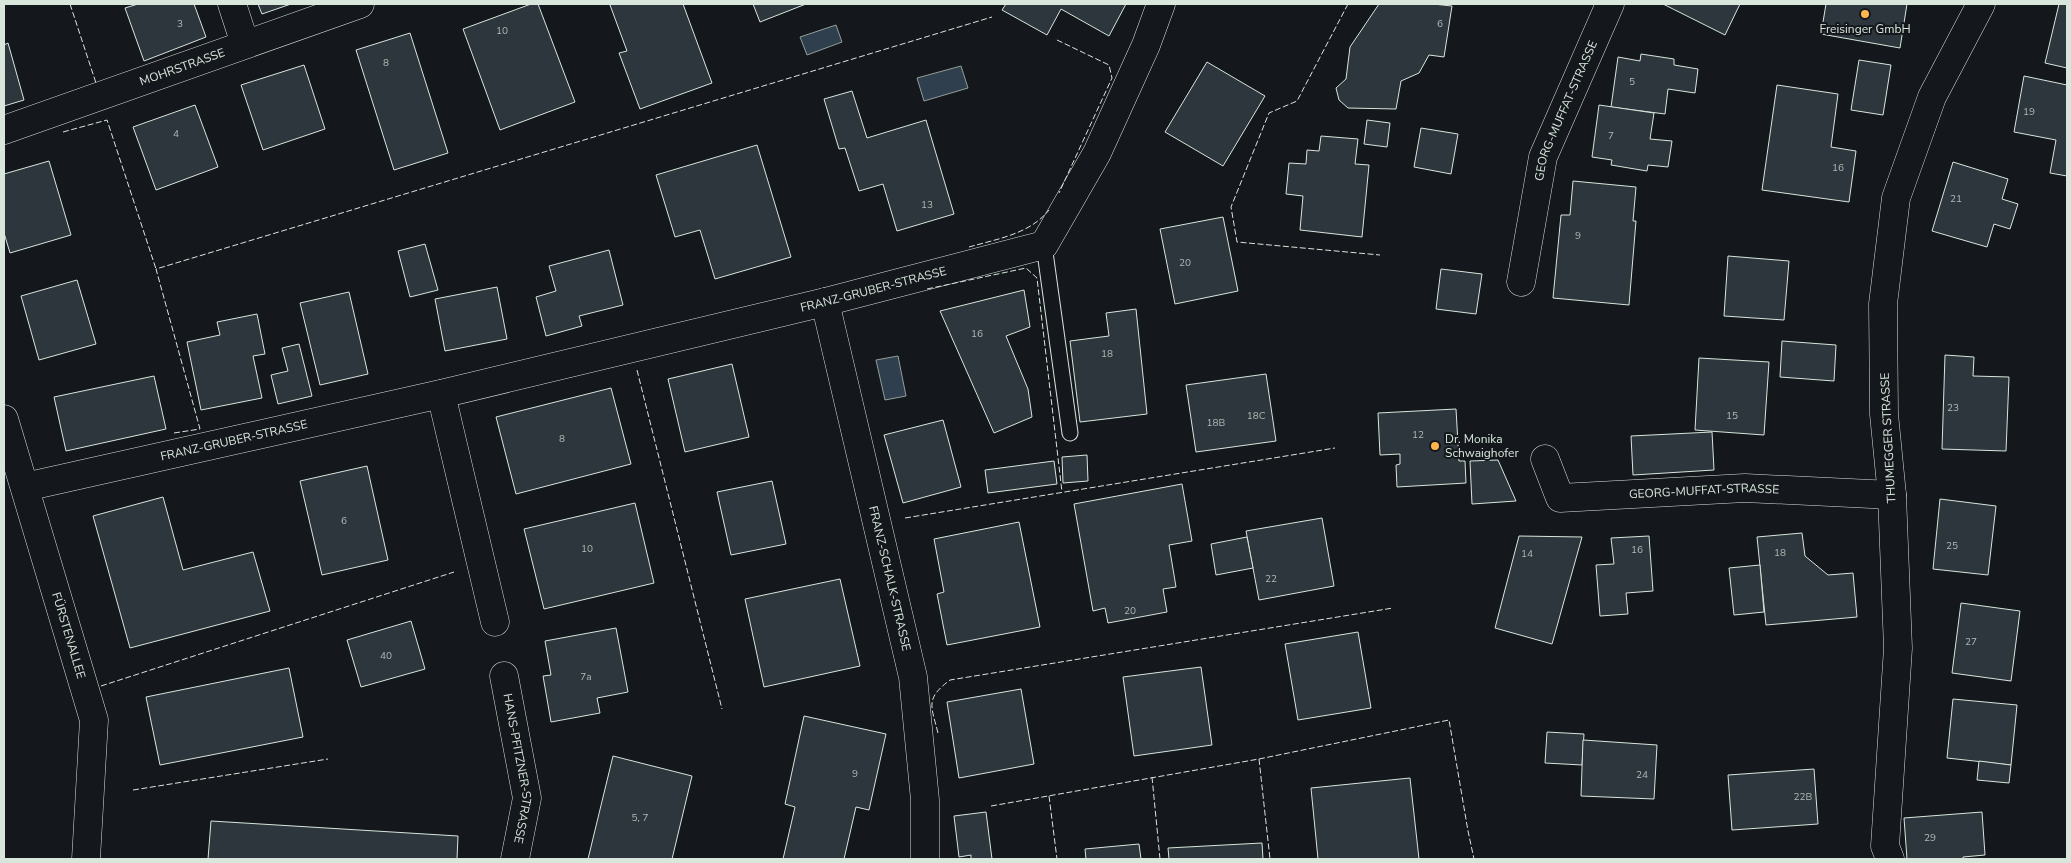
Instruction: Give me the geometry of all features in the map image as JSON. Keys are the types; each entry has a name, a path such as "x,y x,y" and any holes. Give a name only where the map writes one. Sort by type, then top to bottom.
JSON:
{"street":[{"path":"232,4 245,44"},
{"name":"MOHRSTRASSE","path":"4,130 360,4"},
{"path":"1044,245 1097,153 1146,45 1161,4"},
{"name":"GEORG-MUFFAT-STRASSE","path":"1522,282 1543,157 1610,4"},
{"name":"THUMEGGER STRASSE","path":"1890,859 1885,846 1898,648 1892,495 1884,414 1883,304 1896,198 1932,97 1981,4"},
{"name":"FRANZ-GRUBER-STRASSE","path":"25,488 442,394 825,302 1044,245"},
{"name":"FRANZ-SCHALK-STRASSE","path":"825,302 913,678 925,800 925,859"},
{"path":"442,394 495,622"},
{"name":"FÜRSTENALLEE","path":"4,418 94,720 86,859"},
{"name":"GEORG-MUFFAT-STRASSE","path":"1545,458 1560,498 1745,488 1892,495"},
{"name":"HANS-PFITZNER-STRASSE","path":"504,676 527,798 515,859"}],"lane":[{"path":"1044,245 1070,433"}],"water":[{"path":"836,25 842,42 807,55 800,37"},
{"path":"961,66 968,88 924,101 917,78"},
{"path":"898,356 906,396 885,400 876,360"}],"building":[{"path":"138,4 194,4 206,37 144,61 125,8"},
{"path":"258,4 291,4 262,14"},
{"path":"531,4 538,4 575,102 500,130 463,29"},
{"path":"683,4 712,83 640,109 619,53 627,51 610,5"},
{"path":"753,4 806,4 760,22"},
{"path":"1006,4 1126,4 1109,36 1061,9 1047,35 1002,10"},
{"path":"1379,4 1452,6 1444,57 1429,55 1419,73 1401,81 1396,109 1348,108 1339,100 1336,88 1346,79 1350,47"},
{"path":"1663,4 1740,4 1725,35"},
{"path":"1826,4 1907,4 1900,48 1821,34"},
{"path":"2059,4 2067,4 2067,68 2045,63"},
{"path":"410,33 448,153 394,170 356,50"},
{"path":"8,43 24,100 4,106 4,45"},
{"path":"1641,54 1674,59 1674,65 1698,69 1695,93 1668,89 1665,114 1611,107 1618,57 1640,61"},
{"path":"1859,60 1891,65 1883,115 1851,110"},
{"path":"1207,62 1265,96 1223,166 1165,132"},
{"path":"304,65 325,129 263,150 241,85"},
{"path":"2024,76 2067,85 2067,176 2050,173 2056,140 2014,132"},
{"path":"1777,85 1838,94 1831,147 1856,151 1849,202 1762,190"},
{"path":"852,91 867,138 926,120 954,214 897,231 883,184 859,191 845,148 839,149 824,99"},
{"path":"195,105 218,167 156,190 133,127"},
{"path":"1599,105 1654,113 1650,139 1672,141 1668,167 1648,165 1647,171 1611,165 1612,160 1592,157"},
{"path":"1367,120 1390,123 1387,147 1364,144"},
{"path":"1421,128 1458,134 1451,174 1414,167"},
{"path":"1321,136 1358,139 1355,164 1369,165 1362,237 1300,230 1303,196 1286,194 1289,163 1306,164 1307,150 1319,151"},
{"path":"757,145 791,257 715,279 700,230 675,237 656,175"},
{"path":"49,161 71,235 10,253 4,233 4,174"},
{"path":"1953,162 2008,179 2002,199 2018,204 2010,229 1994,224 1987,247 1932,231"},
{"path":"1573,181 1636,187 1633,221 1636,221 1629,305 1553,298 1561,215 1570,215"},
{"path":"1223,217 1238,291 1175,304 1160,229"},
{"path":"425,244 438,290 410,297 398,251"},
{"path":"609,250 623,305 579,316 582,326 546,336 536,297 556,291 549,266"},
{"path":"1728,256 1789,261 1784,320 1724,316"},
{"path":"1441,269 1482,274 1476,314 1436,309"},
{"path":"77,280 96,344 39,360 21,296"},
{"path":"497,287 507,339 445,351 435,299"},
{"path":"1024,290 1030,327 1006,336 1028,389 1032,417 994,433 940,311"},
{"path":"349,292 368,374 320,385 300,303"},
{"path":"1136,309 1147,414 1080,422 1070,341 1109,336 1106,313"},
{"path":"257,314 265,354 253,356 262,398 201,410 187,342 220,335 217,322"},
{"path":"1782,341 1836,345 1834,381 1780,377"},
{"path":"299,344 312,396 278,404 271,375 288,371 282,348"},
{"path":"1945,355 1974,357 1973,376 2009,377 2006,451 1942,449"},
{"path":"1699,358 1769,362 1764,435 1695,430"},
{"path":"732,364 749,437 685,452 668,379"},
{"path":"1266,374 1276,441 1196,452 1186,385"},
{"path":"154,376 166,429 66,451 54,397"},
{"path":"611,388 631,464 516,494 496,417"},
{"path":"1456,409 1459,461 1465,461 1466,483 1397,487 1396,465 1400,464 1400,454 1380,455 1378,413"},
{"path":"943,420 961,487 903,503 884,435"},
{"path":"1712,432 1714,470 1633,475 1631,436"},
{"path":"1087,455 1088,481 1063,483 1062,457"},
{"path":"1498,460 1516,501 1472,504 1470,461"},
{"path":"1054,461 1057,484 988,493 985,470"},
{"path":"367,466 388,560 322,575 300,481"},
{"path":"772,481 786,544 731,555 717,492"},
{"path":"1182,484 1192,541 1169,545 1176,587 1163,589 1167,612 1108,623 1105,608 1093,611 1074,504"},
{"path":"163,497 183,570 253,552 270,611 130,648 93,516"},
{"path":"1940,499 1996,506 1988,575 1933,569"},
{"path":"635,503 654,583 544,609 524,529"},
{"path":"1322,518 1334,586 1259,600 1246,531"},
{"path":"1019,522 1040,627 947,645 937,594 944,592 934,539"},
{"path":"1802,533 1805,556 1828,575 1853,573 1857,617 1766,625 1757,537"},
{"path":"1519,536 1582,537 1552,644 1495,628"},
{"path":"1649,536 1653,591 1626,593 1628,614 1600,616 1596,565 1614,564 1611,538"},
{"path":"1247,537 1253,568 1216,575 1211,544"},
{"path":"1760,565 1764,612 1734,615 1729,568"},
{"path":"840,579 860,666 764,687 745,599"},
{"path":"1961,603 2020,611 2011,681 1952,673"},
{"path":"411,621 425,669 361,687 347,640"},
{"path":"616,628 628,692 597,698 600,713 551,722 543,676 551,675 545,641"},
{"path":"1358,632 1371,708 1298,720 1285,644"},
{"path":"1201,667 1212,745 1134,756 1123,677"},
{"path":"289,668 303,737 160,765 146,697"},
{"path":"1021,689 1034,764 959,778 947,702"},
{"path":"1953,699 2017,705 2011,765 1947,758"},
{"path":"804,716 886,734 869,810 856,807 844,859 783,859 795,807 785,804"},
{"path":"1547,732 1584,734 1582,765 1545,763"},
{"path":"1583,740 1657,745 1654,799 1581,796"},
{"path":"613,756 692,776 672,859 588,859"},
{"path":"1979,761 2011,765 2009,783 1977,780"},
{"path":"1814,769 1818,824 1732,830 1728,775"},
{"path":"1410,778 1419,859 1318,859 1311,788"},
{"path":"986,812 992,859 971,859 971,855 959,857 954,816"},
{"path":"1982,812 1985,855 1963,857 1963,859 1907,859 1904,818"},
{"path":"211,821 458,836 457,859 208,859"},
{"path":"1262,843 1263,859 1169,859 1168,848"},
{"path":"1139,844 1141,859 1086,859 1085,849"}],"fence":[{"path":"70,4 96,83"},
{"path":"1348,4 1297,101 1269,113 1231,207 1237,242 1380,255"},
{"path":"174,433 200,429 156,269 992,17"},
{"path":"1057,40 1109,65 1112,78 1059,193"},
{"path":"63,132 107,120 156,269"},
{"path":"969,247 1023,230 1032,225 1049,210"},
{"path":"927,289 1026,268 1037,278 1062,492"},
{"path":"637,370 722,709"},
{"path":"905,518 1335,448"},
{"path":"101,686 454,572"},
{"path":"938,733 933,716 933,698 950,680 1393,608"},
{"path":"991,806 1259,759 1449,720 1474,859"},
{"path":"133,790 328,759"},
{"path":"1259,759 1270,859"},
{"path":"1152,777 1160,859"},
{"path":"1049,796 1057,859"}],"place":[{"name":"Freisinger GmbH","path":"1865,14"},
{"name":"Dr. Monika Schwaighofer","path":"1435,446"}]}
